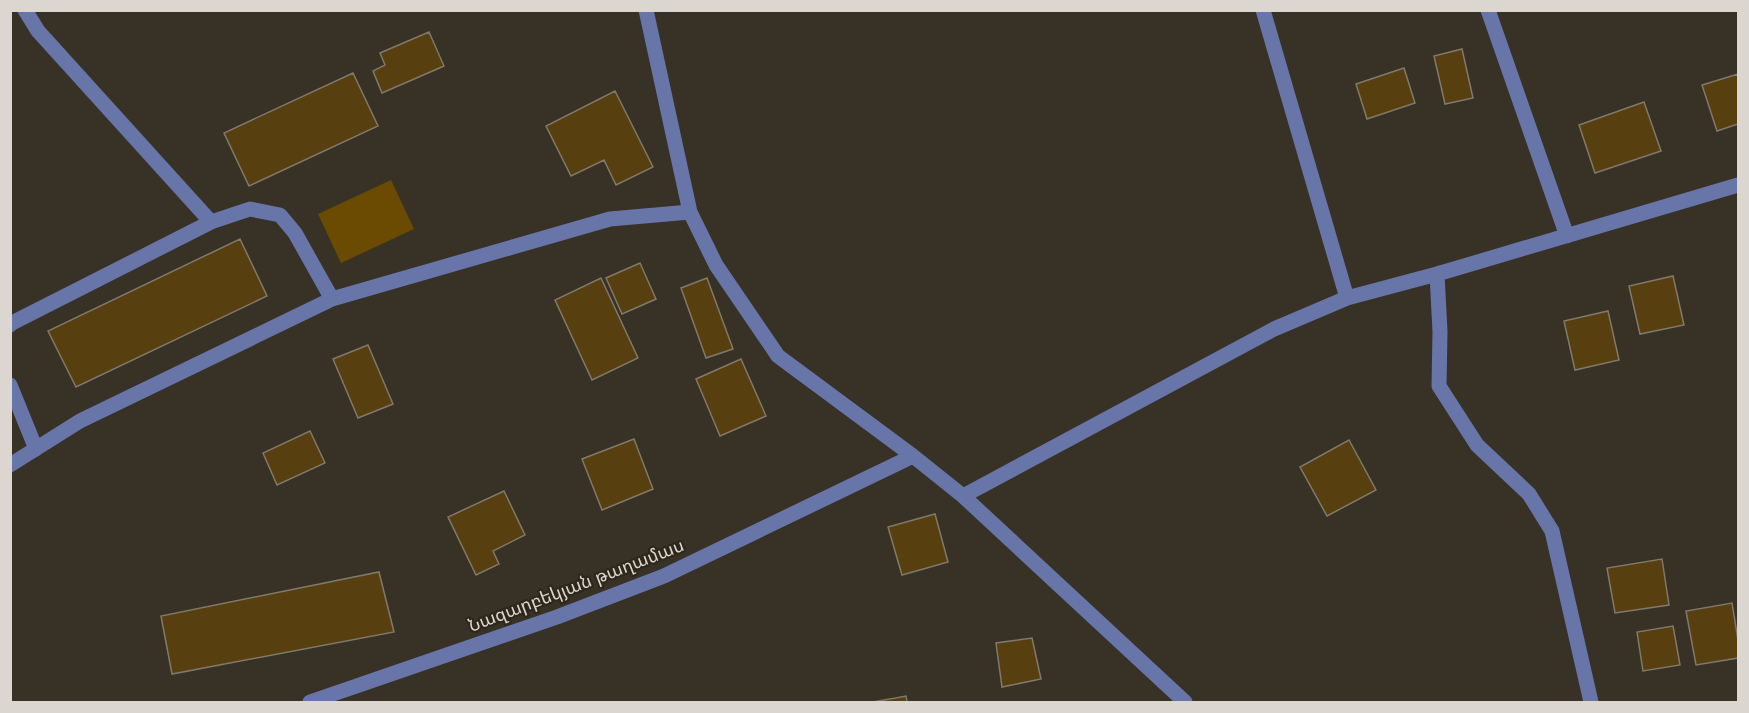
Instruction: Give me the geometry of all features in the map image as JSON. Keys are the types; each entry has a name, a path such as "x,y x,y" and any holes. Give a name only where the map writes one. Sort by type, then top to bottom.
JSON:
{"street":[{"path":"25,10 39,31 212,222"},
{"path":"646,10 690,212 716,264 778,356 914,456 963,496 1185,702"},
{"path":"1263,10 1347,298"},
{"path":"1488,10 1567,236"},
{"path":"963,496 1274,329 1347,298 1738,185"},
{"path":"10,325 212,222 250,209 280,215 295,234 332,298"},
{"path":"10,465 80,421 332,298 610,219 690,212"},
{"path":"1437,273 1440,332 1439,386 1477,445 1529,494 1552,531 1591,702"},
{"path":"10,386 36,449"},
{"name":"Նազարբեկյան թաղամաս","path":"310,702 557,617 664,576 914,456"}],"shaded area":[{"path":"391,180 414,229 341,263 318,214"}],"building":[{"path":"429,32 444,66 382,93 373,71 385,65 380,53"},
{"path":"1462,49 1473,98 1445,104 1434,56"},
{"path":"1404,68 1415,103 1367,119 1356,84"},
{"path":"353,73 378,126 249,186 224,133"},
{"path":"1738,74 1738,124 1717,131 1702,85"},
{"path":"615,91 653,167 616,185 604,160 571,176 546,126"},
{"path":"1644,102 1661,151 1595,173 1579,125"},
{"path":"240,239 267,296 76,387 48,331"},
{"path":"640,263 656,299 622,314 606,278"},
{"path":"1673,276 1684,325 1640,334 1629,286"},
{"path":"601,278 638,358 592,380 555,300"},
{"path":"707,278 733,349 706,358 681,288"},
{"path":"1608,311 1619,360 1575,370 1564,321"},
{"path":"368,345 393,404 358,418 333,359"},
{"path":"741,359 766,416 720,436 696,379"},
{"path":"310,431 325,463 277,485 263,453"},
{"path":"634,439 653,489 602,510 582,459"},
{"path":"1349,440 1376,490 1327,516 1300,467"},
{"path":"504,491 525,535 493,551 499,564 476,575 448,517"},
{"path":"935,514 948,562 902,575 888,527"},
{"path":"1662,559 1669,605 1615,613 1607,568"},
{"path":"379,572 394,632 172,674 161,616"},
{"path":"1732,603 1738,640 1738,658 1696,665 1686,611"},
{"path":"1673,626 1680,665 1643,671 1637,632"},
{"path":"1032,638 1041,679 1002,687 996,643"},
{"path":"906,696 907,702 873,702"}]}
